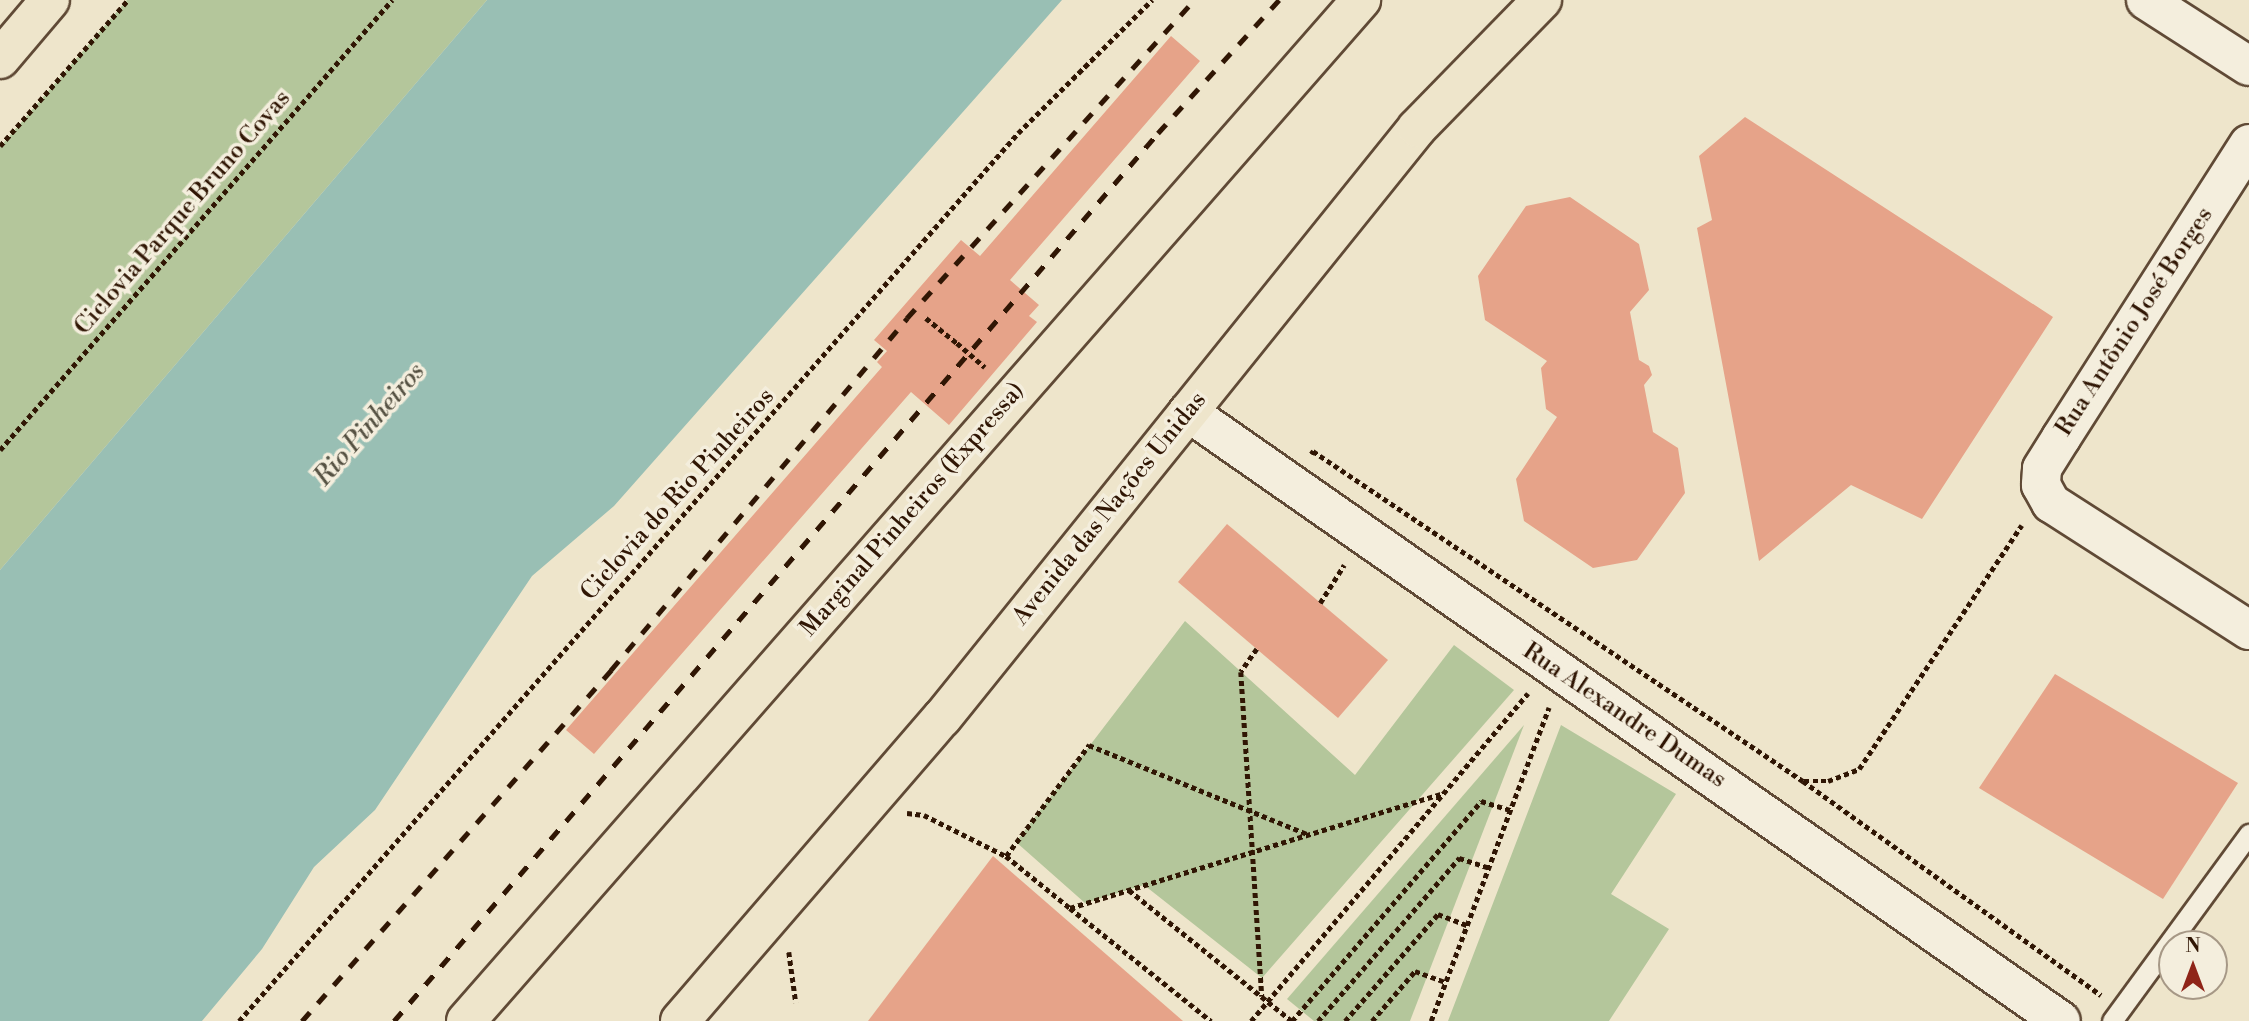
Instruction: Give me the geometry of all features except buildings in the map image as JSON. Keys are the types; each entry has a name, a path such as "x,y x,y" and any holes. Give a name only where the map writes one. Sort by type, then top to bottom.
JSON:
{"highway":[{"path":"0,59 50,0"},
{"name":"Marginal Pinheiros (Expressa)","path":"466,1021 1361,0"},
{"name":"Avenida das Nações Unidas","path":"680,1021 942,718 1417,128 1542,0"}],"street":[{"path":"2146,0 2249,66"},
{"name":"Rua Antônio José Borges","path":"2248,627 2051,503 2041,485 2042,469 2249,144"},
{"name":"Rua Alexandre Dumas","path":"1188,412 1365,534 1550,668 2061,1021"}],"lane":[{"path":"2117,1015 2249,834"}],"path":[{"path":"0,146 128,0"},
{"name":"Ciclovia Parque Bruno Covas","path":"0,450 392,0"},
{"name":"Ciclovia do Rio Pinheiros","path":"239,1021 1018,133 1152,0"},
{"path":"926,318 985,367"},
{"path":"1292,483 1314,451 1803,782 2117,1015"},
{"path":"1320,603 1365,534"},
{"path":"1257,649 1241,672 1264,998"},
{"path":"1251,1021 1264,998 1550,668"},
{"path":"1431,1021 1546,715"},
{"path":"1006,856 1089,745 1309,834"},
{"path":"1070,908 1443,793"},
{"path":"1129,890 1292,1021 1482,801 1510,810"},
{"path":"898,822 905,813 924,815 1006,856 1212,1021"},
{"path":"1318,1021 1459,858 1489,868"},
{"path":"1345,1021 1438,914 1467,925"},
{"path":"796,943 788,953 796,1003"},
{"path":"1372,1021 1415,971 1446,982"}],"green space":[{"path":"127,0 487,0 0,570 0,147"},
{"path":"1185,621 1355,775 1454,645 1514,690 1262,978 1144,885 1085,903 1016,842"},
{"path":"1524,725 1410,1021 1314,1021 1287,999"},
{"path":"1561,725 1676,794 1611,894 1669,929 1609,1021 1448,1021"}],"water":[{"name":"Rio Pinheiros","path":"487,0 1062,0 614,506 532,576 375,810 314,867 262,949 202,1021 0,1021 0,570"}],"railway":[{"path":"302,1021 611,670 907,318 1194,0"},
{"path":"394,1021 1158,133 1279,0"}]}
